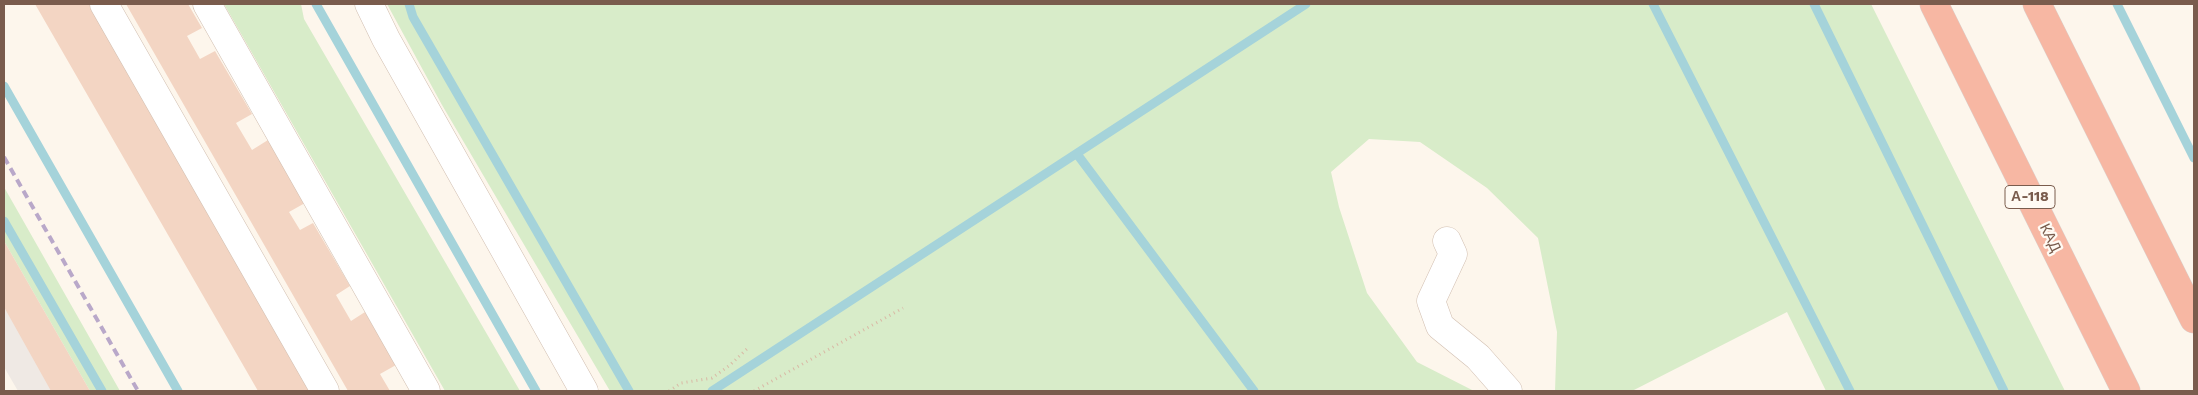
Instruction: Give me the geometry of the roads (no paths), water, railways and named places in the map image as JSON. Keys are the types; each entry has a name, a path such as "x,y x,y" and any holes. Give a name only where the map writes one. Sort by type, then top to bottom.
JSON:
{"highway":[{"name":"КАД","path":"1934,4 2126,391"},
{"path":"2037,4 2194,318"}],"street":[{"path":"104,4 325,391"},
{"path":"207,4 426,391"},
{"path":"369,4 386,39 584,391"},
{"path":"1447,241 1453,254 1431,301 1440,326 1478,357 1508,391"}],"waterway":[{"path":"316,4 536,391"},
{"path":"409,4 413,17 629,391"},
{"path":"712,391 1306,4"},
{"path":"1653,4 1850,391"},
{"path":"1814,4 2004,391"},
{"path":"2117,4 2194,158"},
{"path":"4,86 178,391"},
{"path":"1077,154 1254,391"},
{"path":"4,221 102,391"}],"railway":[{"path":"4,157 138,391"}]}
